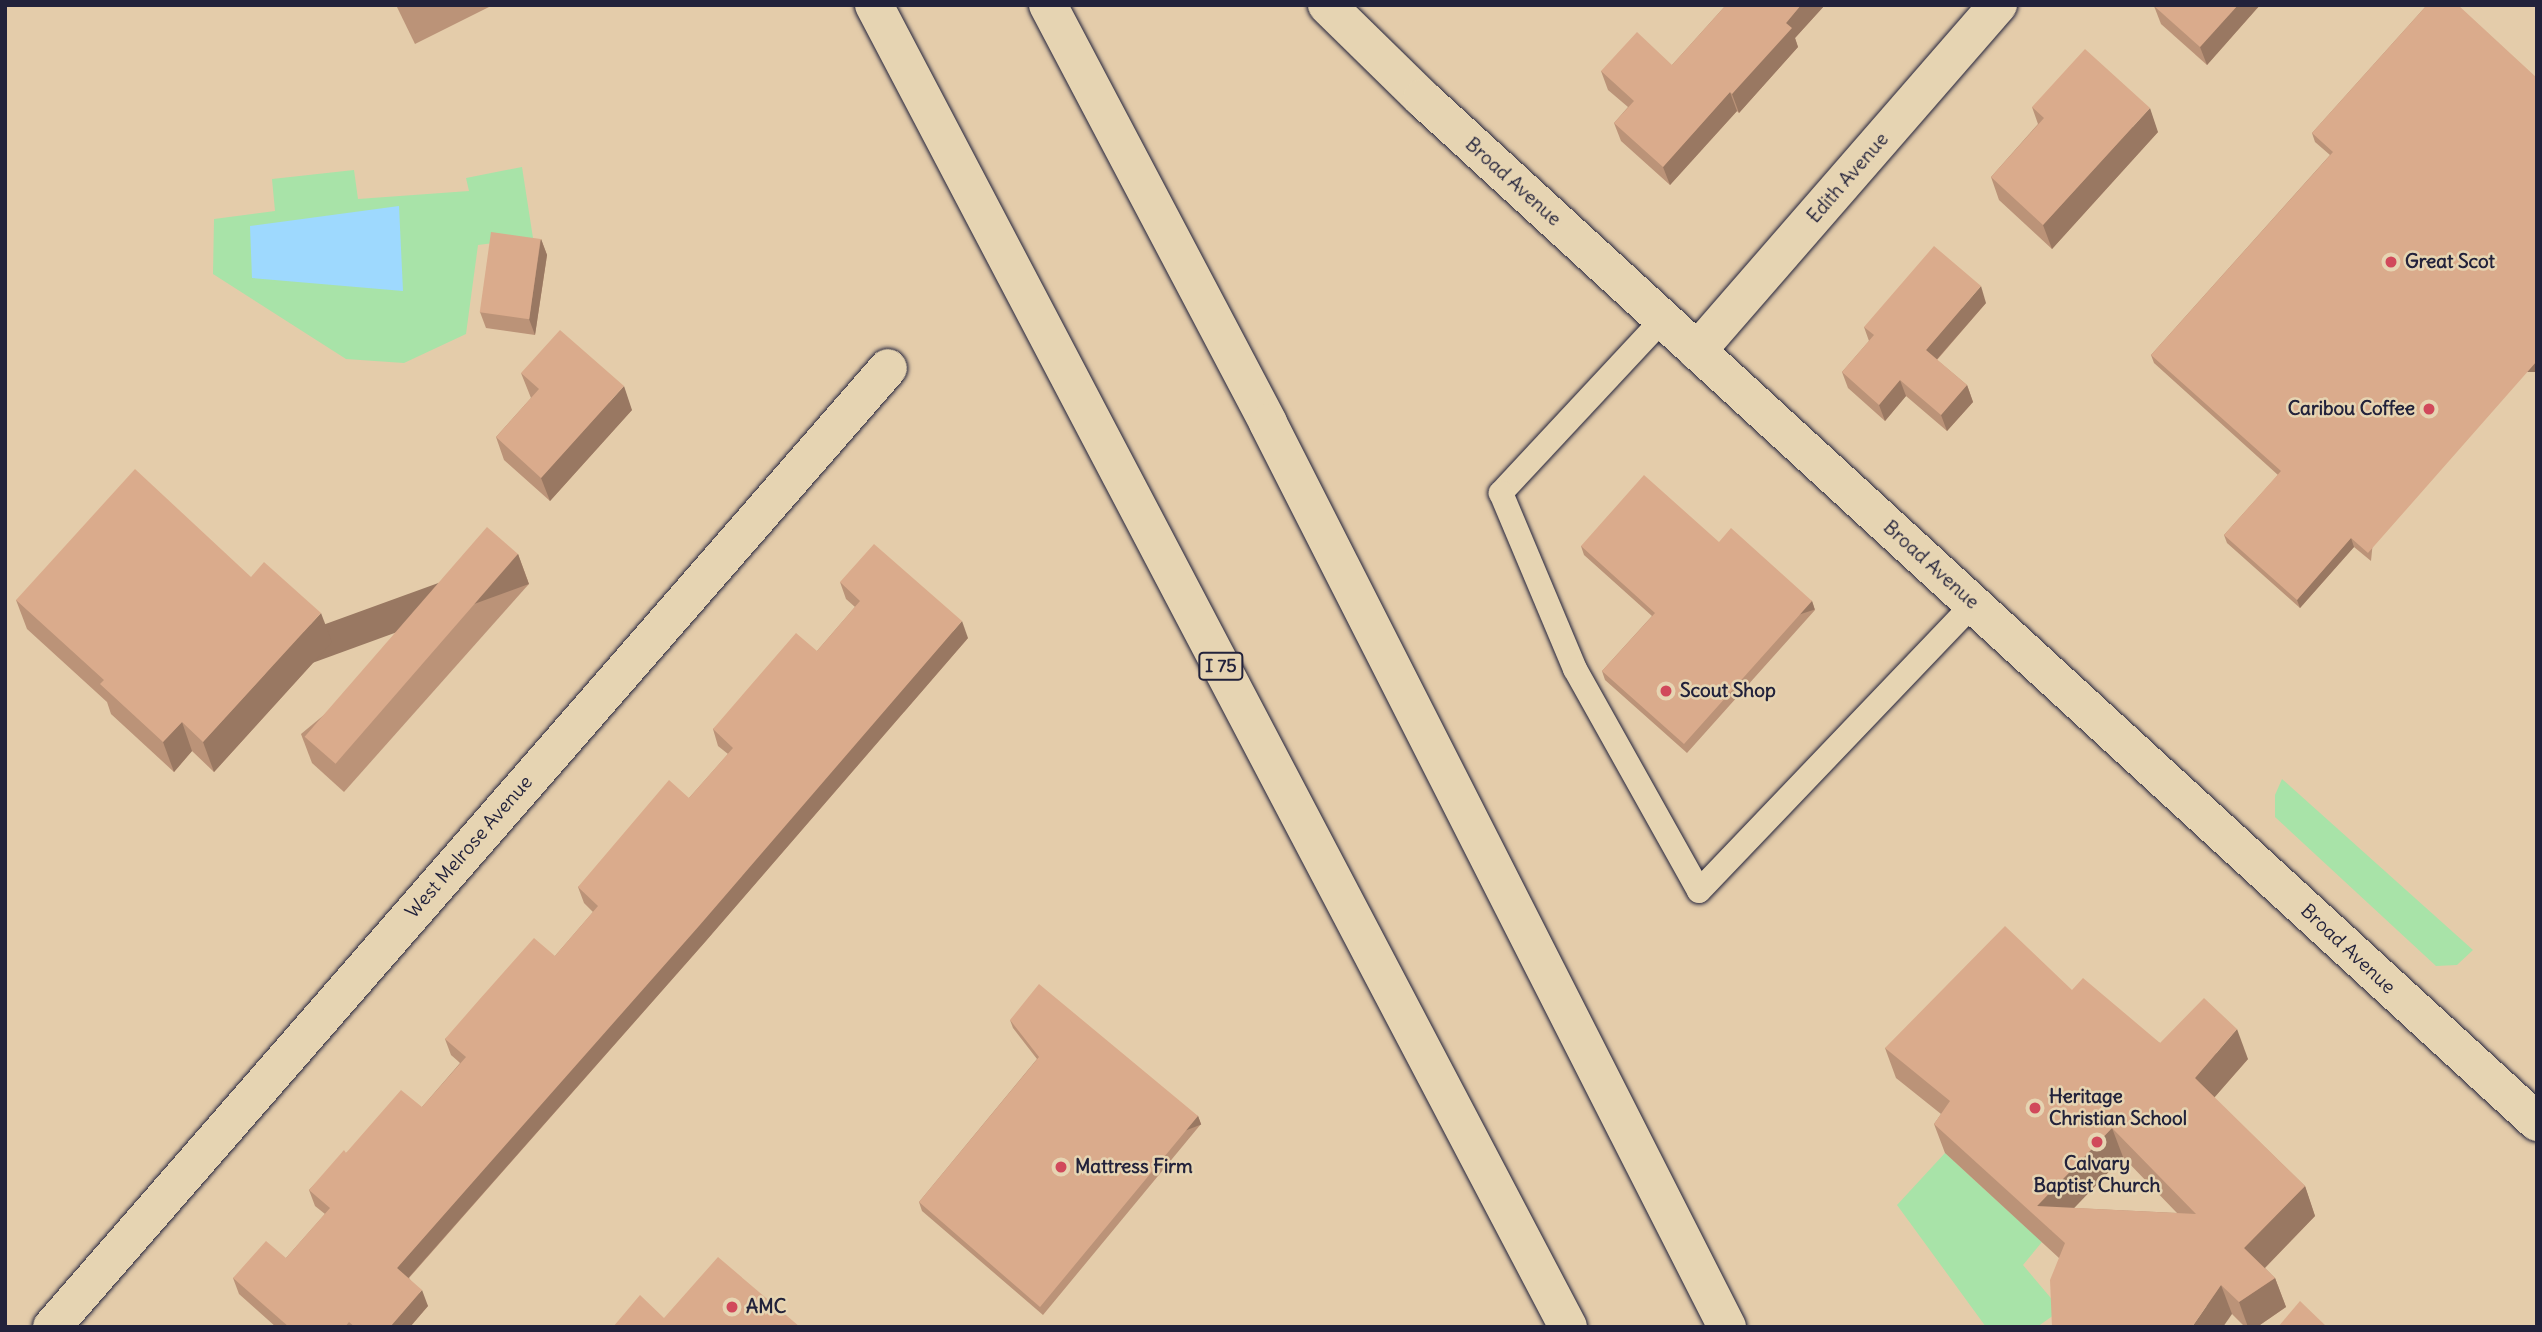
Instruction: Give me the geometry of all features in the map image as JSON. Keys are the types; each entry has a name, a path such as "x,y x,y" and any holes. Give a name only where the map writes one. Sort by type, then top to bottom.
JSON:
{"main road":[{"name":"I 75","path":"874,5 1568,1327"},
{"path":"1048,5 1268,423 1727,1327"},
{"name":"Broad Avenue","path":"1327,5 1422,98 2537,1122"},
{"name":"Edith Avenue","path":"1697,351 1998,5"},
{"name":"West Melrose Avenue","path":"52,1327 888,368"}],"lane":[{"path":"1663,319 1501,492 1575,669 1699,891 1973,604"}],"green space":[{"path":"522,167 533,238 478,245 466,334 404,363 346,359 213,274 214,219 275,211 272,179 354,170 358,199 469,191 466,178"},
{"path":"2282,779 2473,950 2457,965 2436,966 2275,817 2275,795"},
{"path":"1945,1153 2042,1242 2023,1265 2061,1310 2037,1327 1986,1327 1897,1205"}],"water":[{"path":"399,206 403,291 252,278 250,226"}],"building":[{"path":"1726,5 1801,5 1786,23 1792,28 1663,167 1614,123 1634,101 1601,71 1637,32 1672,65"},
{"path":"2155,5 2238,5 2200,47"},
{"name":"Great Scot","path":"2427,5 2458,5 2537,78 2537,361 2368,553 2351,538 2297,600 2224,535 2281,471 2151,355 2333,152 2312,133"},
{"path":"2085,49 2150,108 2043,225 1991,177 2044,118 2032,107"},
{"path":"491,232 541,239 529,319 480,312"},
{"path":"1934,246 1981,286 1926,350 1967,385 1941,415 1900,380 1879,405 1842,372 1874,335 1864,327"},
{"path":"560,330 624,386 541,478 496,437 539,389 521,373"},
{"path":"135,469 251,577 264,562 321,613 203,742 182,722 163,742 100,684 104,680 16,600"},
{"path":"1644,475 1719,542 1731,528 1812,601 1684,744 1602,671 1655,613 1581,546"},
{"path":"487,527 518,554 336,764 305,737"},
{"path":"874,544 962,621 699,926 397,1268 422,1290 390,1327 355,1327 349,1322 345,1327 289,1327 233,1278 266,1241 286,1258 330,1208 309,1190 344,1150 346,1153 401,1090 422,1107 466,1057 445,1039 534,938 555,956 598,906 578,887 669,780 689,798 733,748 713,729 796,633 817,651 860,601 840,582"},
{"name":"Calvary Baptist Church","path":"2005,926 2072,990 2083,978 2160,1043 2204,998 2237,1029 2195,1078 2305,1186 2244,1248 2275,1278 2239,1302 2221,1285 2192,1327 2052,1327 2050,1280 2065,1243 1934,1124 1950,1101 1885,1048","holes":["2112,1128 2196,1214 2037,1206"]},
{"name":"Mattress Firm","path":"1039,984 1198,1116 1040,1307 919,1202 1039,1057 1010,1020"},
{"path":"718,1257 800,1327 613,1327 640,1295 664,1318"},
{"path":"2300,1301 2327,1327 2278,1327"}],"place":[{"name":"Great Scot","path":"2391,262"},
{"name":"Caribou Coffee","path":"2429,409"},
{"name":"Scout Shop","path":"1666,691"},
{"name":"Heritage Christian School","path":"2035,1108"},
{"name":"Calvary Baptist Church","path":"2097,1142"},
{"name":"Mattress Firm","path":"1061,1167"},
{"name":"AMC","path":"732,1307"}]}
